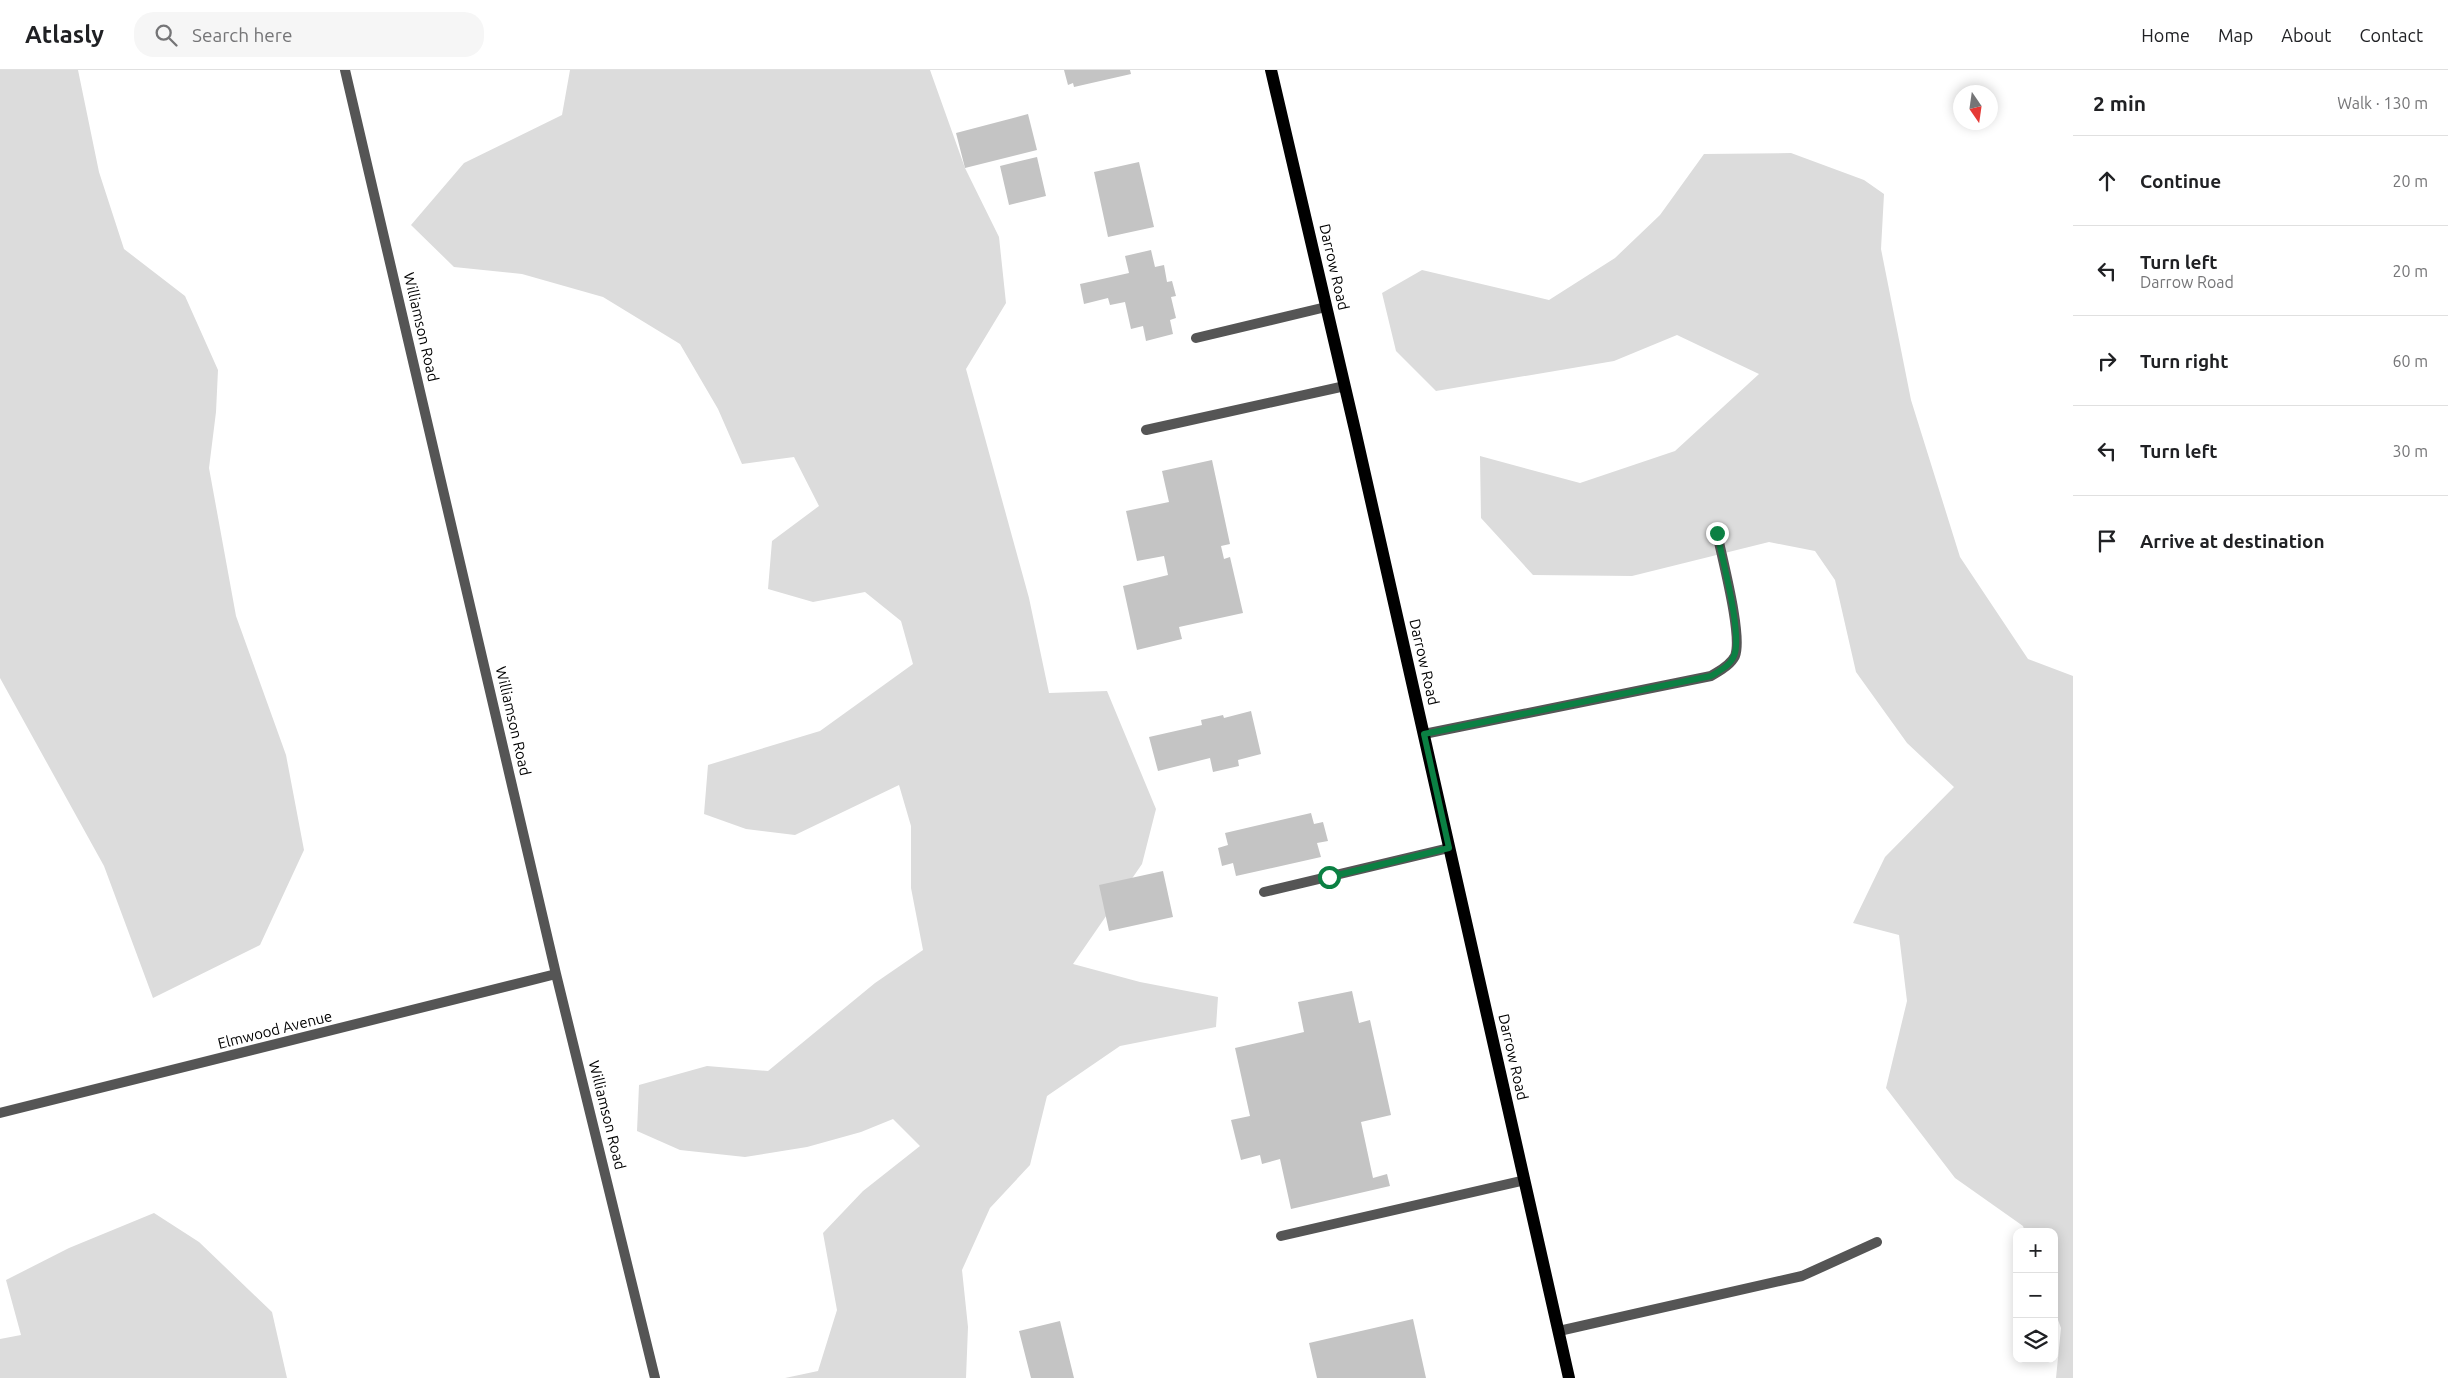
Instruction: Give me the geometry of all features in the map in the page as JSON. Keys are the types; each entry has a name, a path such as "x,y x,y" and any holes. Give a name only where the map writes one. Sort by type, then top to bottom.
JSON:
{"main road":[{"name":"Darrow Road","path":"1271,70 1345,386 1569,1378"}],"street":[{"name":"Williamson Road","path":"345,70 556,974 655,1378"},
{"path":"1196,338 1326,307"},
{"path":"1146,430 1345,386"},
{"path":"1424,734 1711,676 1725,668 1734,656 1737,633 1717,533"},
{"path":"1264,892 1449,848"},
{"name":"Elmwood Avenue","path":"0,1113 556,974"},
{"path":"1280,1236 1525,1180"},
{"path":"1559,1330 1802,1276 1877,1242"}],"shaded area":[{"path":"0,70 78,70 99,172 124,249 185,296 218,370 216,412 209,468 236,616 286,755 304,850 260,945 153,998 104,866 0,678"},
{"path":"570,70 930,70 965,168 999,237 1006,303 966,369 1029,598 1049,693 1107,691 1156,809 1142,864 1073,964 1140,982 1218,997 1216,1027 1120,1046 1047,1096 1030,1165 990,1208 962,1270 968,1327 966,1378 785,1378 818,1371 837,1310 823,1233 863,1191 920,1146 893,1119 861,1132 807,1147 745,1157 680,1150 637,1131 639,1085 707,1066 768,1071 875,983 923,950 911,888 911,826 899,785 795,835 746,829 704,814 708,765 820,731 913,664 901,621 865,592 813,602 768,589 772,541 819,506 794,457 742,464 718,409 680,344 603,297 522,274 454,267 411,225 464,163 562,115"},
{"path":"1791,153 1864,180 1884,194 1881,249 1911,400 1960,557 2028,659 2073,676 2073,1378 2056,1378 2061,1328 2058,1320 2058,1228 2024,1228 1955,1178 1886,1088 1907,1001 1899,935 1853,923 1885,857 1954,787 1907,743 1856,672 1835,580 1815,551 1769,542 1632,576 1533,575 1481,518 1480,456 1580,483 1675,451 1759,374 1677,335 1614,361 1436,391 1396,351 1382,293 1422,270 1549,300 1615,258 1660,215 1704,154"},
{"path":"154,1213 199,1242 272,1312 287,1378 0,1378 0,1339 21,1335 6,1280 69,1248"}],"building":[{"path":"1064,70 1130,70 1131,74 1074,87 1073,83 1068,85"},
{"path":"1028,114 1037,150 965,168 956,133"},
{"path":"1037,157 1046,196 1009,205 1000,166"},
{"path":"1139,162 1154,227 1108,237 1094,172"},
{"path":"1151,250 1155,267 1164,265 1167,282 1172,281 1176,296 1171,297 1176,318 1170,320 1173,334 1146,341 1143,326 1131,329 1125,302 1110,305 1108,298 1084,304 1080,284 1129,273 1125,256"},
{"path":"1212,460 1230,544 1221,546 1224,559 1230,557 1243,613 1179,627 1182,639 1137,650 1123,586 1168,575 1164,556 1137,561 1126,511 1169,502 1162,471"},
{"path":"1251,711 1261,754 1238,760 1239,766 1213,772 1210,758 1158,771 1149,737 1202,725 1201,720 1223,715 1224,718"},
{"path":"1311,813 1314,824 1323,822 1328,841 1317,843 1321,857 1236,876 1233,863 1222,866 1218,848 1228,845 1225,833"},
{"path":"1163,871 1173,917 1109,931 1099,885"},
{"path":"1352,991 1359,1023 1370,1020 1391,1115 1361,1122 1373,1178 1387,1174 1390,1186 1291,1209 1280,1159 1262,1164 1260,1155 1241,1160 1231,1120 1250,1116 1235,1048 1304,1032 1298,1002"},
{"path":"1413,1319 1426,1378 1317,1378 1309,1343"},
{"path":"1060,1321 1074,1378 1031,1378 1019,1331"}],"route":[{"path":"1329,877 1449,848 1424,734 1711,676 1725,668 1734,656 1737,633 1717,533"}]}
